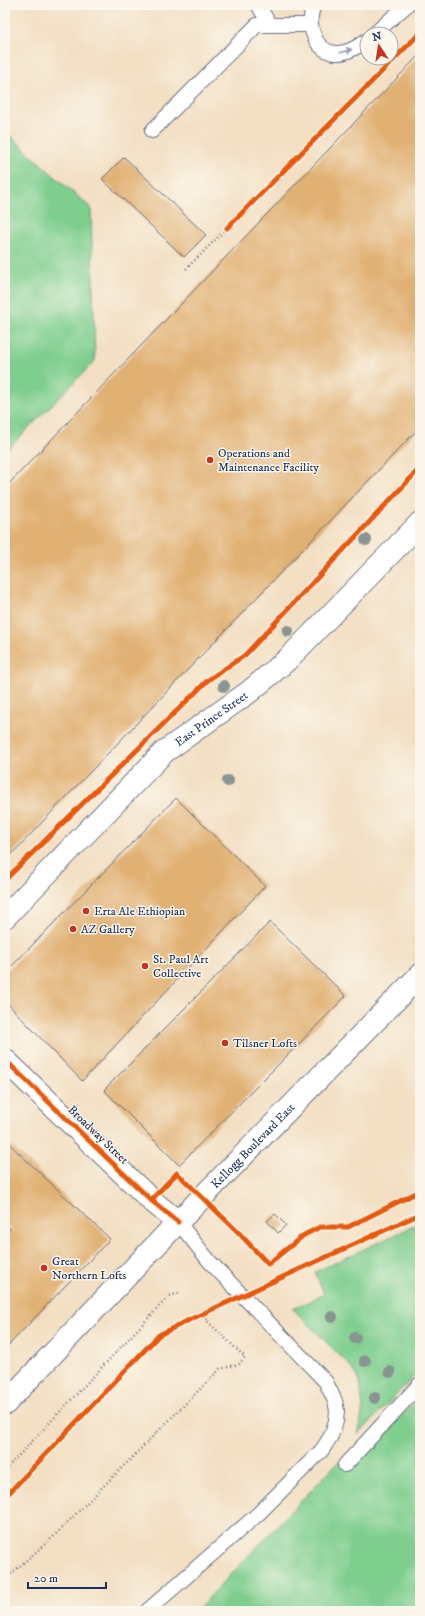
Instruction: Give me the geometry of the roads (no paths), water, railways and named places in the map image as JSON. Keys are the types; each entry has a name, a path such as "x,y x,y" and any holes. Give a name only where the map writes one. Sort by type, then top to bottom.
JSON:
{"street":[{"name":"East Prince Street","path":"5,917 164,752 249,692 287,660 420,523"},
{"name":"Kellogg Boulevard East","path":"5,1404 178,1222 420,975"},
{"name":"Broadway Street","path":"5,1060 151,1200 178,1222"}],"lane":[{"path":"258,5 270,25"},
{"path":"314,5 311,25 314,39 323,49 336,54 350,50 359,45"},
{"path":"383,26 407,5"},
{"path":"152,131 257,25 311,25"},
{"path":"147,1611 258,1514 322,1450 331,1436 336,1421 337,1411 335,1401 326,1382 210,1262 178,1222"},
{"path":"345,1465 420,1384"}],"place":[{"name":"Operations and Maintenance Facility","path":"210,460"},
{"name":"Erta Ale Ethiopian","path":"86,911"},
{"name":"AZ Gallery","path":"73,929"},
{"name":"St. Paul Art Collective","path":"145,966"},
{"name":"Tilsner Lofts","path":"225,1043"},
{"name":"Great Northern Lofts","path":"44,1268"}]}
